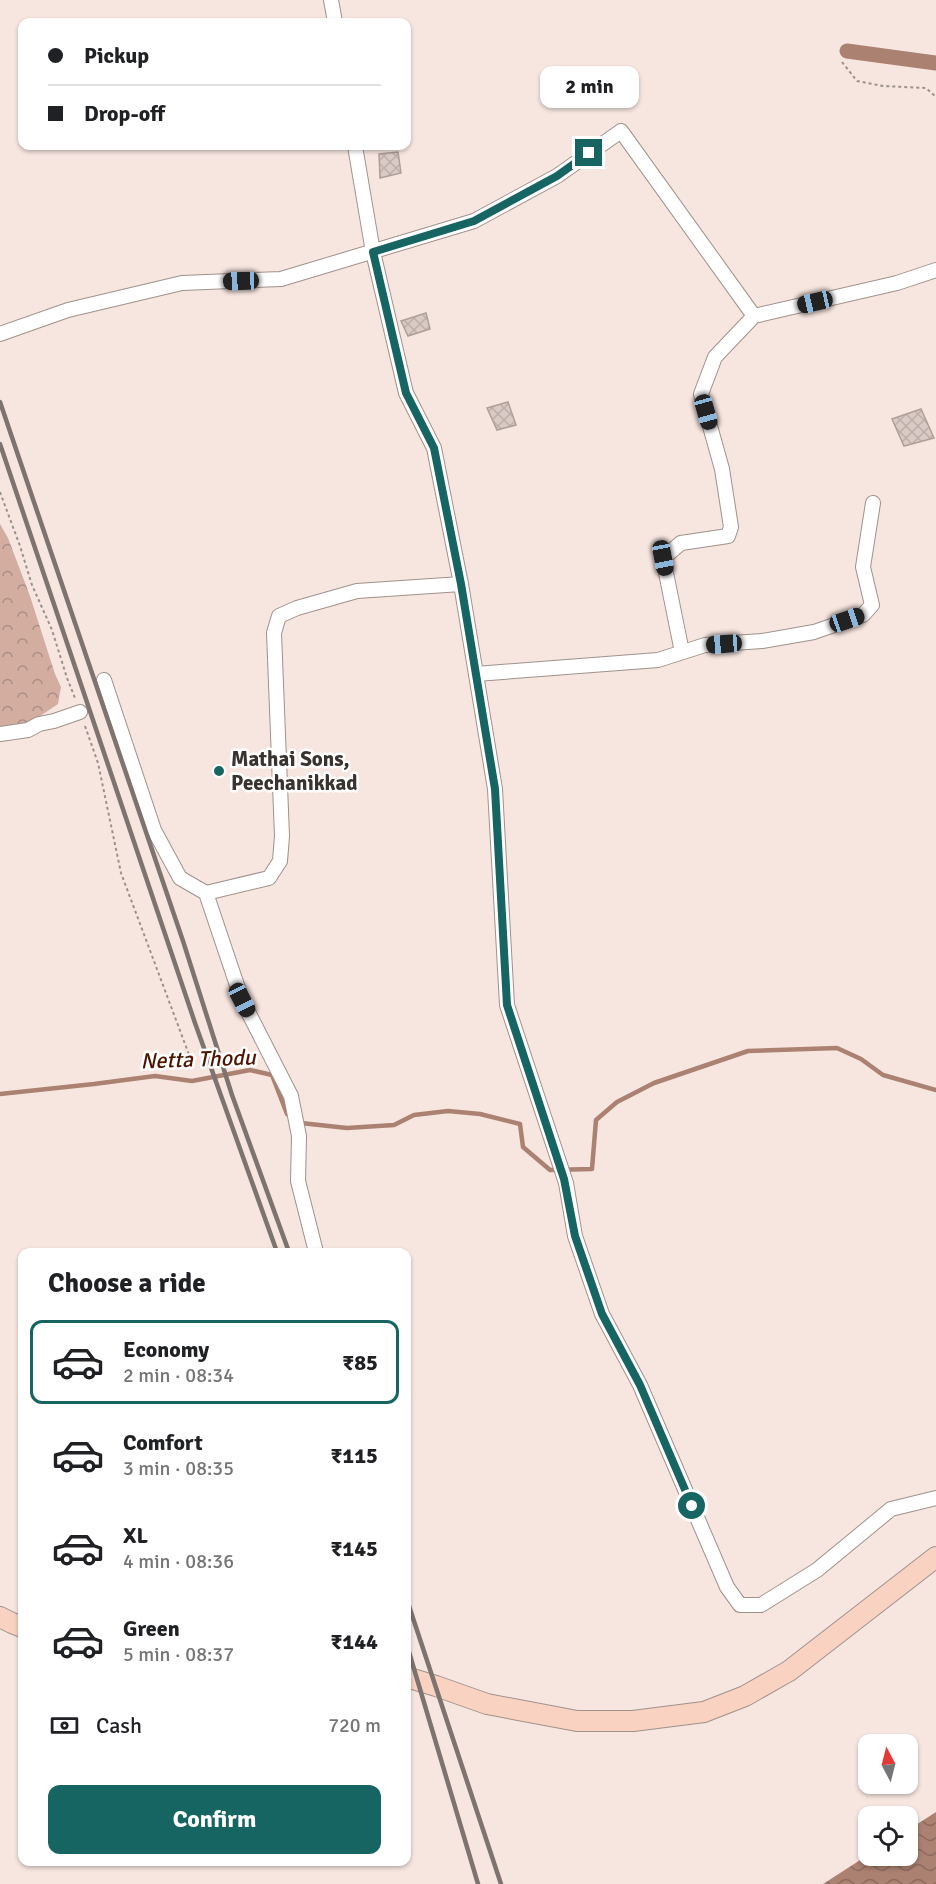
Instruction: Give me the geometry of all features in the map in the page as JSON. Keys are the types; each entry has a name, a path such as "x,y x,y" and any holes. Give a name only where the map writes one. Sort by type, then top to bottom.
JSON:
{"main road":[{"path":"411,1678 487,1704 577,1721 633,1721 704,1712 745,1696 789,1671 936,1557"},
{"path":"0,1617 18,1625"}],"street":[{"path":"331,0 333,18"},
{"path":"0,334 68,310 182,283 281,279 474,221 557,176 621,131 754,316"},
{"path":"356,150 373,252 406,393 434,448 461,584 495,789 507,1005 564,1179 575,1236 602,1314 640,1385 727,1587 740,1605 761,1605 817,1569 891,1509 936,1498"},
{"path":"682,652 663,558 681,543 728,536 731,527 722,469 701,394 715,357 754,316 897,284 936,270"},
{"path":"476,674 658,660 705,645 762,641 814,632 863,615 872,605 863,567 873,503"},
{"path":"206,893 269,878 280,861 282,836 274,633 279,616 297,608 357,591 461,584"},
{"path":"104,680 154,830 180,878 206,893 242,1000 291,1096 299,1136 298,1181 315,1248"},
{"path":"0,735 28,730 39,724 80,712"}],"path":[{"path":"842,62 857,81 883,86 926,88 936,97"},
{"path":"0,492 32,585 52,630 98,763 121,873 190,1060"}],"green space":[{"path":"0,524 8,538 30,596 61,687 58,704 24,727 0,729"}],"water":[{"path":"936,1812 936,1884 823,1884 858,1861 858,1866 918,1866 918,1824"}],"building":[{"path":"398,152 401,173 380,178 379,154"},
{"path":"426,313 430,329 408,336 401,321"},
{"path":"508,402 516,425 497,430 487,408"},
{"path":"921,409 934,438 904,446 892,419"}],"waterway":[{"path":"847,51 936,63"},
{"path":"301,1123 347,1128 394,1125 414,1115 448,1111 480,1114 520,1124 523,1147 550,1170 592,1169 596,1120 617,1102 654,1083 748,1051 837,1048 861,1059 883,1075 936,1090"},
{"name":"Netta Thodu","path":"0,1094 155,1076 192,1081 250,1070 272,1075 287,1114 291,1117"}],"railway":[{"path":"0,402 183,941 232,1095 288,1248"},
{"path":"0,444 195,1023 276,1248"},
{"path":"411,1612 501,1884"},
{"path":"411,1659 478,1884"}],"place":[{"name":"Mathai Sons, Peechanikkad","path":"219,771"}],"route":[{"path":"589,153 557,176 474,221 373,252 406,393 434,448 461,584 495,789 507,1005 564,1179 575,1236 602,1314 640,1385 692,1506"}]}
